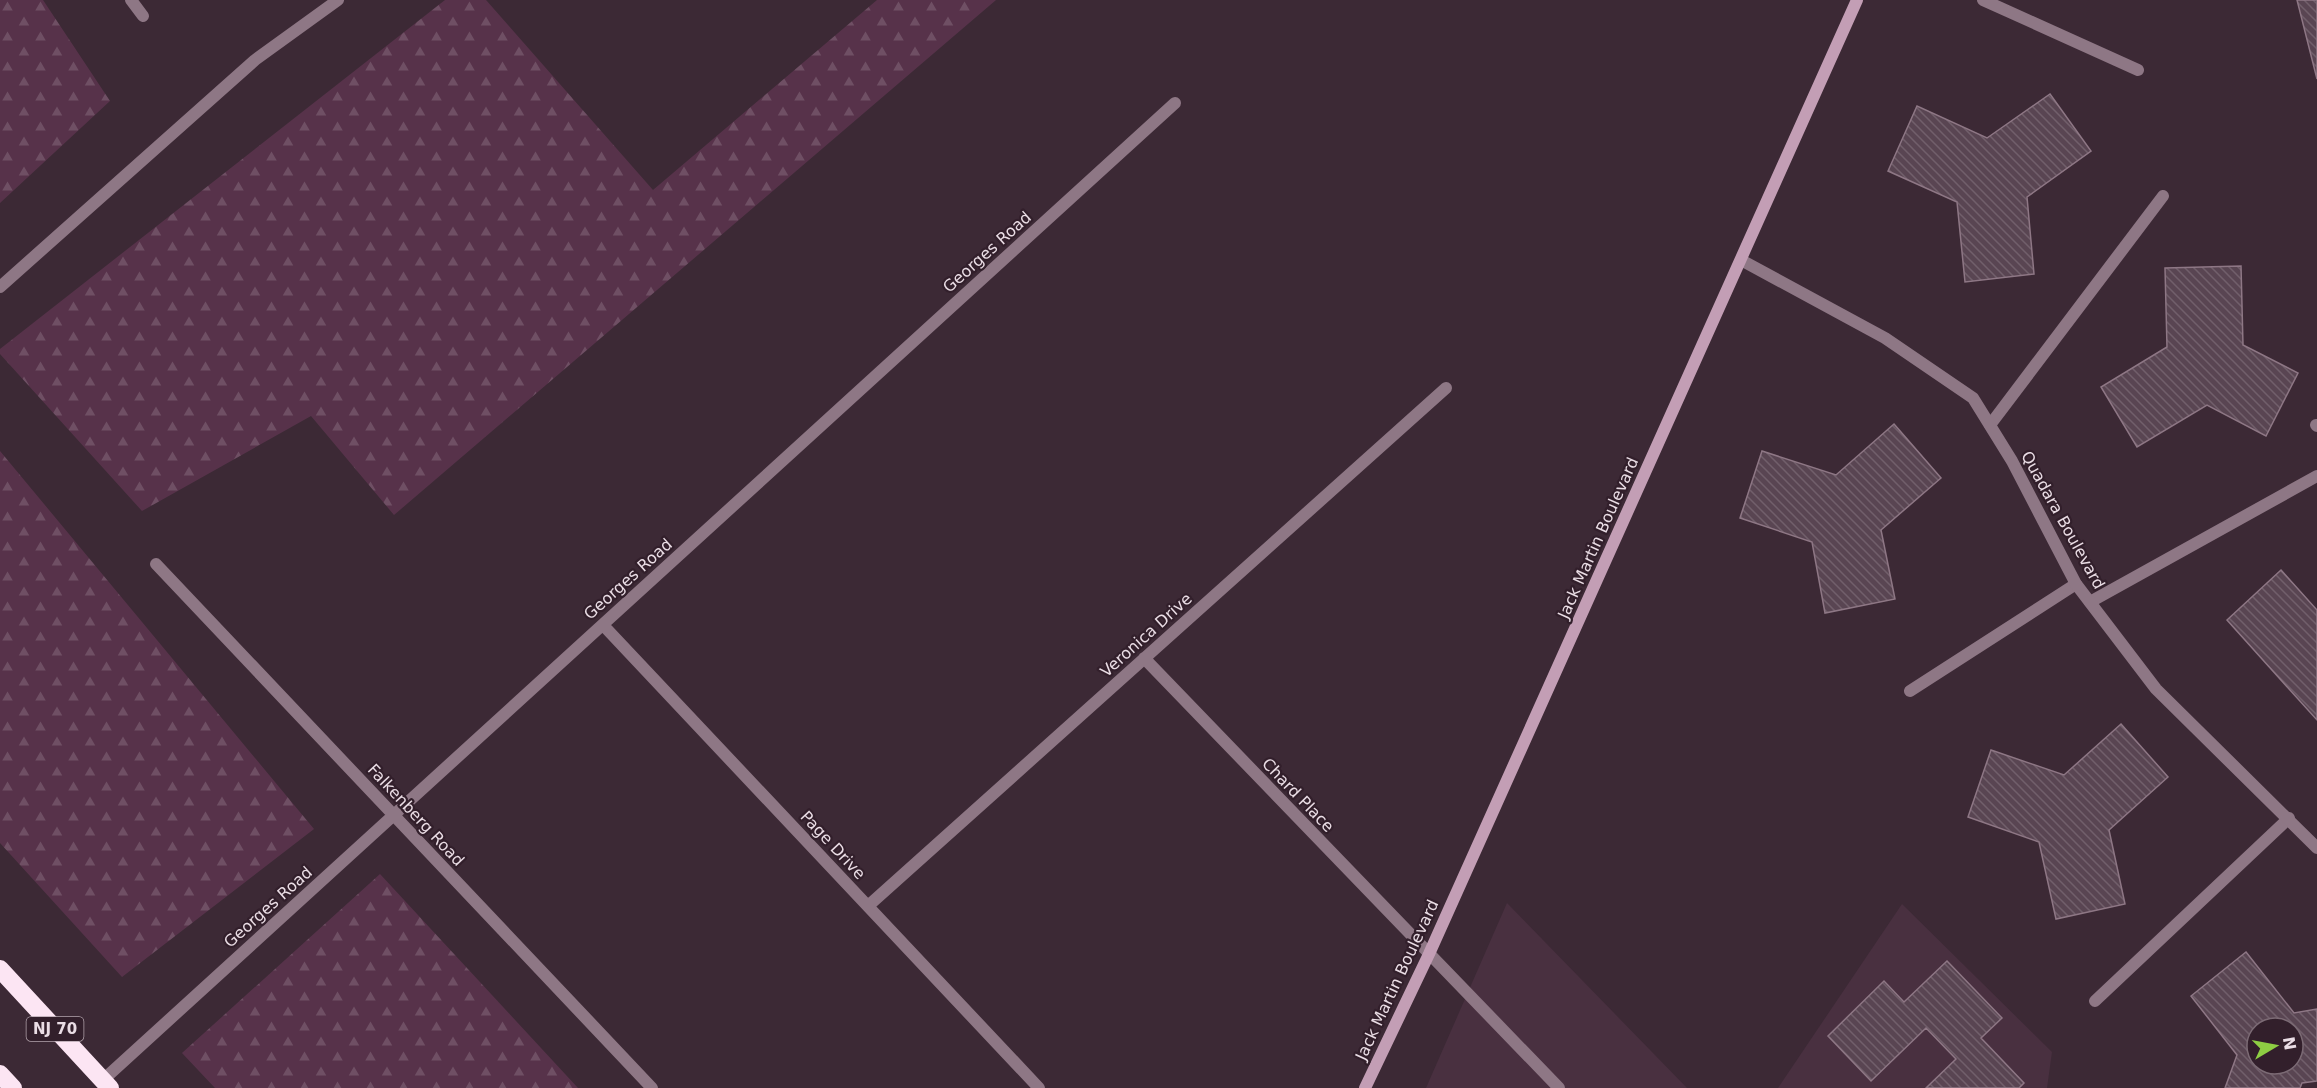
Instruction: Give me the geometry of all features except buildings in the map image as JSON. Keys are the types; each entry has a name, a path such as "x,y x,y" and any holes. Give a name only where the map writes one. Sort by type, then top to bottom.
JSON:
{"highway":[{"name":"NJ 70","path":"0,969 106,1084"},
{"path":"0,1074 13,1088"}],"street":[{"path":"131,0 143,16"},
{"path":"0,287 255,60 338,0"},
{"name":"Jack Martin Boulevard","path":"1365,1088 1429,954 1857,0"},
{"path":"1983,0 2138,70"},
{"name":"Georges Road","path":"106,1084 393,815 1174,103"},
{"path":"1990,425 2163,196"},
{"name":"Quadara Boulevard","path":"1741,260 1885,338 1973,398 2012,461 2076,584 2156,688 2317,848"},
{"name":"Veronica Drive","path":"868,906 1446,388"},
{"path":"2090,602 2317,476"},
{"name":"Falkenberg Road","path":"156,564 652,1088"},
{"path":"1910,691 2076,584"},
{"name":"Page Drive","path":"603,625 1039,1088"},
{"name":"Chard Place","path":"1144,658 1559,1088"},
{"path":"2095,1002 2289,818"}],"shaded area":[{"path":"1507,903 1687,1088 1426,1088"},
{"path":"1902,904 2052,1052 2047,1088 1778,1088"}],"green space":[{"path":"0,0 43,0 110,101 0,203"},
{"path":"445,0 486,0 653,190 877,0 996,0 394,515 311,416 142,511 0,354 0,349"},
{"path":"0,451 314,829 122,977 0,843"},
{"path":"380,874 578,1088 215,1088 182,1053"}]}
